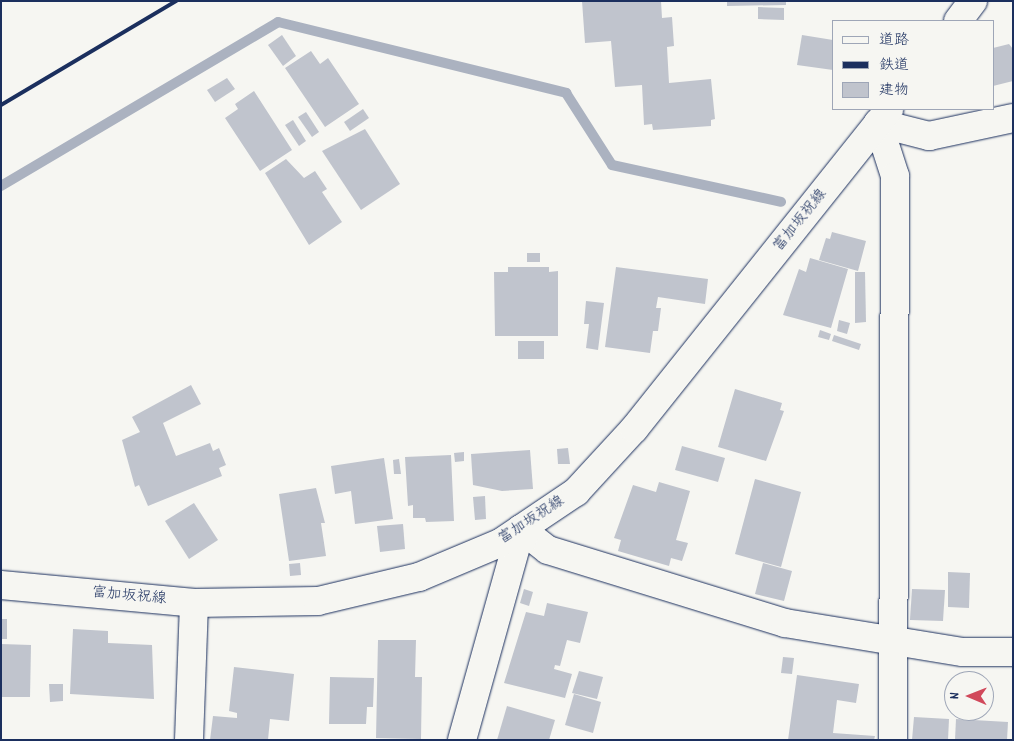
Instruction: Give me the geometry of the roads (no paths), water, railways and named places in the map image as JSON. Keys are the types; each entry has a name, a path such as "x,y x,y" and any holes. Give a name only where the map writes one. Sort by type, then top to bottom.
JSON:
{"street":[{"path":"959,20 973,1"},
{"path":"884,116 929,136 1013,118"},
{"path":"884,116 895,176 893,740"},
{"name":"富加坂祝線","path":"1,585 194,603 318,600 419,577 500,543 576,492 634,429 884,116"},
{"path":"462,740 521,529 548,550 775,620 894,644 963,652 1013,652"},
{"path":"188,740 194,603"}],"waterway":[{"path":"1,186 278,22 566,93 612,165 781,202"}],"railway":[{"path":"1,105 176,1"}]}
